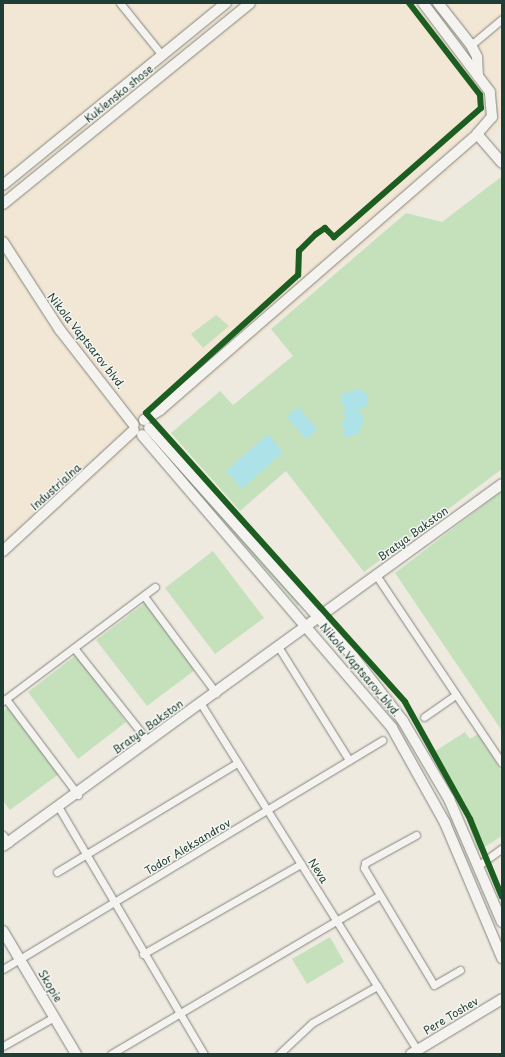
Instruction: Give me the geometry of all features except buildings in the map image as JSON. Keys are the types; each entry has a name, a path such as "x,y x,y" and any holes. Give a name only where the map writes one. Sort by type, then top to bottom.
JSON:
{"street":[{"path":"120,3 162,55"},
{"name":"Kuklensko shose","path":"3,185 226,3"},
{"name":"Kuklensko shose","path":"3,204 250,3"},
{"name":"Industrialna","path":"3,551 160,410 477,134 492,117 494,106 490,92 423,3"},
{"path":"438,3 471,45 477,57 478,76"},
{"path":"471,45 502,19"},
{"path":"477,134 502,163"},
{"name":"Nikola Vaptsarov blvd.","path":"3,242 60,330 126,412 318,617 383,694 415,739 449,799 479,865 502,922"},
{"name":"Nikola Vaptsarov blvd.","path":"141,427 385,718 421,776 445,822 502,958"},
{"name":"Bratya Bakston","path":"5,841 78,795 148,741 279,648 318,617 502,484"},
{"path":"376,575 502,763"},
{"path":"78,795 5,700 155,587"},
{"path":"144,596 216,693"},
{"path":"74,648 148,741"},
{"path":"279,648 349,760"},
{"path":"424,717 456,695"},
{"name":"Neva","path":"201,704 378,986 414,1052"},
{"name":"Todor Aleksandrov","path":"3,969 116,903 382,740"},
{"path":"57,872 237,763"},
{"path":"59,808 87,853 144,954 204,1054"},
{"path":"416,835 365,863 364,868 434,985 460,970"},
{"path":"479,865 502,848"},
{"path":"144,954 301,864"},
{"path":"111,1054 337,922 380,895"},
{"name":"Skopie","path":"3,931 76,1054"},
{"path":"279,1054 312,1023 378,986"},
{"name":"Pere Toshev","path":"414,1052 502,999"},
{"path":"3,1046 54,1017"}],"shaded area":[{"path":"3,3 502,3 502,126 3,557"}],"green space":[{"path":"501,177 502,469 364,572 286,471 240,511 171,433 220,391 233,405 293,356 271,329 406,213 442,222"},
{"path":"216,315 229,326 203,348 191,334"},
{"path":"164,446 302,603 298,606 160,449"},
{"path":"502,491 502,731 395,573"},
{"path":"213,551 264,618 215,654 165,588"},
{"path":"145,603 195,670 147,706 96,640"},
{"path":"76,655 126,722 78,759 28,692"},
{"path":"8,707 59,774 10,810 3,801 3,711"},
{"path":"465,732 470,739 478,734 502,772 502,836 478,851 463,809 434,752"},
{"path":"330,937 344,962 307,984 292,959"}],"water":[{"path":"357,389 366,392 368,405 358,410 364,419 359,433 345,438 341,419 346,419 343,411 348,408 341,404 342,394"},
{"path":"298,407 317,429 306,439 287,417"},
{"path":"268,434 283,452 242,489 226,471"}],"cycle path":[{"path":"409,3 480,95 481,108 334,237 325,228 316,234 299,251 298,275 146,413 405,702 470,819 502,897"}]}
